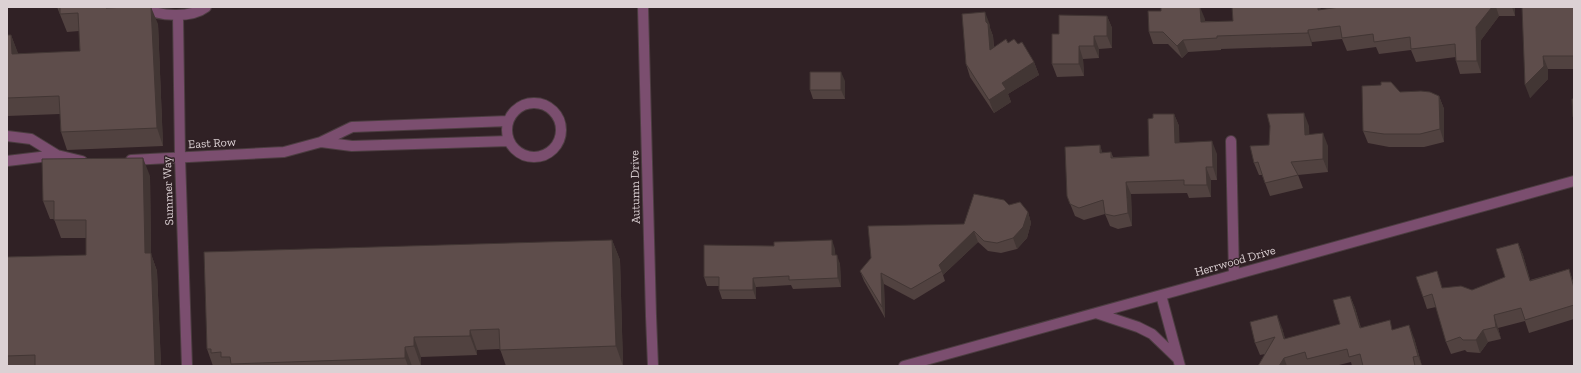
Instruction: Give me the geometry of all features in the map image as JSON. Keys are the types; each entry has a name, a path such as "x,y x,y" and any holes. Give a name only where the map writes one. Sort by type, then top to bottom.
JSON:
{"street":[{"path":"144,7 155,12 178,15 194,13 206,7"},
{"name":"Autumn Drive","path":"643,7 653,366"},
{"name":"Summer Way","path":"178,15 180,157 187,366"},
{"path":"535,103 544,105 558,116 561,130 559,143 546,155 538,158 528,157 520,154 508,141 506,132 508,121 517,108 526,104 535,103"},
{"name":"East Row","path":"119,161 284,152 321,142 352,127 508,121"},
{"path":"7,136 31,139 57,155 73,160 88,162"},
{"name":"East Row","path":"321,142 352,146 508,141"},
{"path":"1231,141 1234,275"},
{"path":"7,161 57,155"},
{"name":"Herrwood Drive","path":"904,366 1574,180"},
{"path":"1161,295 1179,362"},
{"path":"1095,313 1138,326 1152,334 1179,362"}],"building":[{"path":"60,7 151,7 157,128 61,132 59,96 7,98 7,35 11,35 12,54 80,51 78,13 60,14"},
{"path":"1161,7 1200,7 1201,22 1233,21 1232,7 1318,7 1318,10 1340,7 1492,7 1476,27 1477,61 1456,61 1455,44 1411,49 1410,37 1374,42 1373,34 1342,38 1340,26 1308,30 1308,33 1217,36 1217,38 1183,40 1177,46 1163,32 1149,32 1148,11 1161,11"},
{"path":"1522,7 1574,7 1574,56 1543,56 1544,66 1525,85"},
{"path":"985,12 986,22 988,24 990,50 1006,39 1008,43 1014,39 1018,44 1022,42 1034,62 1002,83 1006,89 989,100 966,64 962,14"},
{"path":"1059,15 1107,16 1107,36 1094,36 1094,46 1079,46 1079,64 1052,64 1052,34 1059,34"},
{"path":"810,72 841,72 841,90 810,90"},
{"path":"1381,82 1391,82 1400,92 1421,91 1430,92 1439,96 1440,129 1420,134 1384,134 1363,131 1362,86 1381,85"},
{"path":"1572,99 1574,99 1574,117 1573,117"},
{"path":"1304,113 1305,135 1323,133 1323,159 1291,162 1298,175 1265,183 1258,162 1254,163 1250,146 1269,145 1270,126 1267,114"},
{"path":"1153,114 1174,114 1175,143 1212,141 1213,167 1206,167 1207,185 1184,185 1184,180 1126,182 1128,213 1114,216 1105,214 1103,200 1079,208 1070,204 1067,196 1065,147 1100,145 1100,153 1111,152 1111,158 1149,156 1148,119 1153,118"},
{"path":"143,158 145,253 151,253 155,366 35,366 35,355 7,356 7,257 86,255 86,220 54,220 54,201 43,201 42,159"},
{"path":"974,194 1004,200 1009,205 1020,202 1028,212 1023,227 1013,238 997,243 984,241 974,231 939,265 942,271 911,289 881,273 882,307 860,271 871,258 868,226 964,224"},
{"path":"612,240 616,346 500,350 499,329 470,330 470,336 414,337 414,346 405,347 405,358 231,364 230,357 221,357 221,352 211,353 211,349 207,349 204,252"},
{"path":"832,240 832,255 837,255 838,278 789,280 789,276 753,278 753,290 719,290 719,277 704,277 704,245 774,246 774,242"},
{"path":"1518,243 1530,281 1569,269 1574,288 1574,305 1525,320 1521,308 1494,315 1496,327 1483,330 1476,340 1463,340 1460,337 1446,342 1432,294 1423,297 1416,277 1437,271 1442,288 1461,286 1472,290 1505,277 1496,249"},
{"path":"1350,296 1360,328 1390,320 1392,330 1409,325 1418,356 1413,357 1415,366 1363,366 1360,354 1349,357 1347,349 1307,359 1305,352 1284,358 1279,366 1258,366 1275,337 1255,343 1250,322 1277,315 1284,339 1340,324 1333,300"}]}
